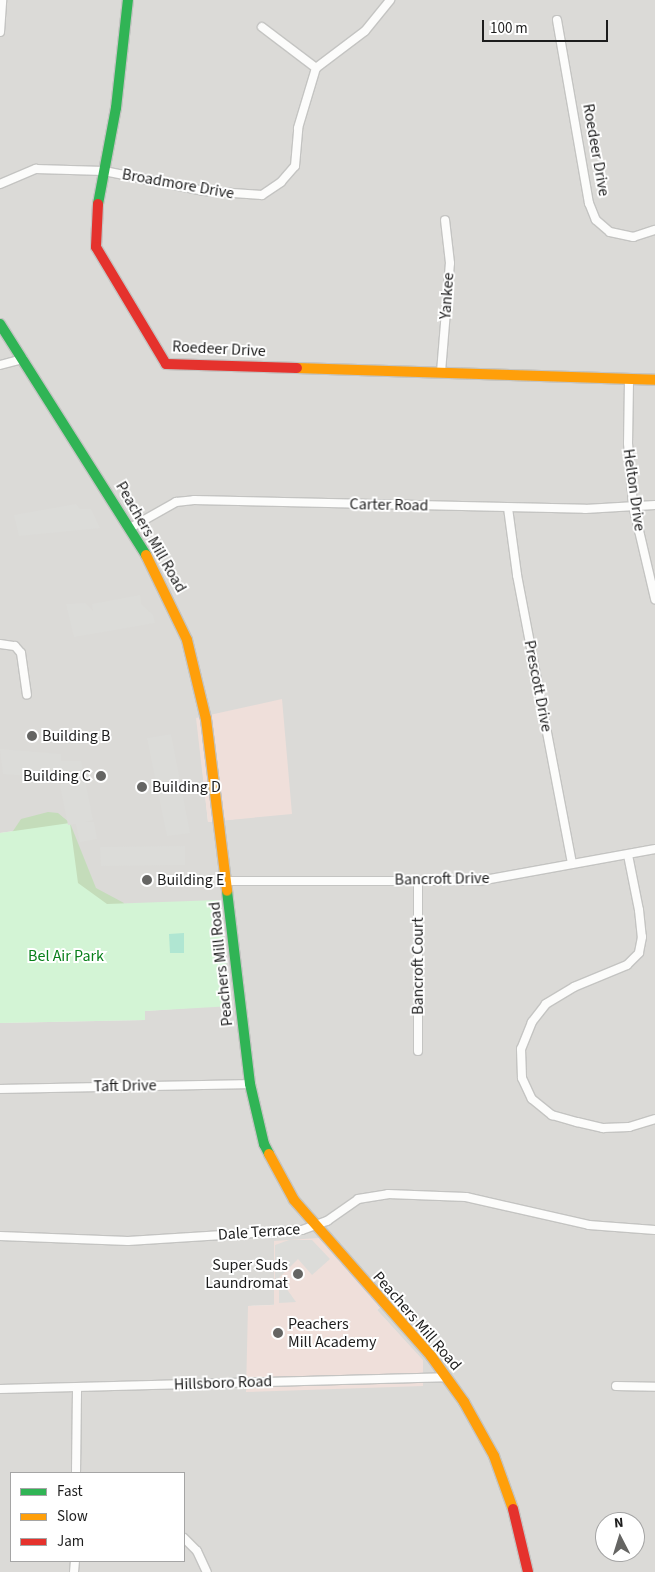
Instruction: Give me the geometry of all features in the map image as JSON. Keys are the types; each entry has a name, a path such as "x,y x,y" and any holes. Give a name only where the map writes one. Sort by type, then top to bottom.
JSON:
{"main road":[{"name":"Roedeer Drive","path":"128,0 116,108 96,214 96,247 166,364 441,372 629,381 655,380"},
{"name":"Peachers Mill Road","path":"0,324 130,528 177,613 196,671 209,737 250,1084 264,1144 291,1194 316,1227 446,1377 494,1456 508,1490 528,1572"}],"street":[{"path":"0,32 2,0"},
{"path":"262,28 316,68 365,31 390,0"},
{"name":"Roedeer Drive","path":"558,20 589,204 596,220 610,232 633,237 655,230"},
{"name":"Broadmore Drive","path":"0,184 36,169 104,171 204,191 262,195 281,182 295,166 298,128 316,68"},
{"name":"Yankee","path":"441,372 450,264 445,220"},
{"path":"0,364 23,359"},
{"name":"Helton Drive","path":"629,381 628,443 633,505 655,598"},
{"name":"Carter Road","path":"130,528 176,502 194,500 584,509 655,505"},
{"name":"Prescott Drive","path":"508,508 516,575 572,864"},
{"path":"0,644 15,646 21,653 27,695"},
{"name":"Bancroft Drive","path":"227,881 493,879 655,850"},
{"path":"628,854 639,910 642,937 639,953 627,965 574,987 546,1004 532,1022 521,1049 522,1078 532,1099 552,1115 602,1128 629,1127 655,1119"},
{"name":"Bancroft Court","path":"418,880 418,1052"},
{"name":"Taft Drive","path":"0,1089 250,1084"},
{"name":"Dale Terrace","path":"0,1236 128,1241 316,1227 358,1199 388,1194 466,1197 589,1225 655,1230"},
{"name":"Hillsboro Road","path":"0,1389 446,1377"},
{"path":"616,1386 655,1387"},
{"path":"76,1472 77,1388"},
{"path":"185,1539 197,1551 207,1572"}],"shaded area":[{"path":"0,0 655,0 655,1572 0,1572 0,1023 145,1020 145,1011 232,1005 78,883 70,823 0,833","holes":["200,746 292,813 208,822","389,1299 377,1310 422,1360 248,1306"]},
{"path":"76,504 80,509 91,509 100,528 19,536 14,515"},
{"path":"140,595 141,604 153,615 155,623 74,637 66,604 85,603 93,611 92,604"},
{"path":"282,699 292,814 208,822 196,718"},
{"path":"171,734 190,833 167,836 147,738"},
{"path":"0,749 61,754 61,761 81,761 93,820 85,822 94,822 97,839 80,842 76,824 68,825 60,785 66,782 60,779 64,778 65,771 57,771 55,778 3,774"},
{"path":"185,846 185,865 101,866 100,847"},
{"path":"333,1237 389,1299 377,1310 423,1360 423,1386 246,1392 248,1306 274,1305 274,1241"},
{"path":"289,1240 312,1240 330,1259 312,1275 298,1259 279,1278 296,1302 279,1303 279,1288 275,1287 275,1245"}],"green space":[{"path":"48,812 58,813 70,823 96,888 124,903 120,914 7,840 21,819"},
{"name":"Bel Air Park","path":"70,823 78,883 107,904 218,900 232,1006 145,1011 145,1020 0,1023 0,833"},
{"path":"184,933 184,953 170,953 169,934"}],"traffic: fast":[{"path":"98,204 116,108 128,0"},
{"path":"0,324 146,555"},
{"path":"227,891 250,1084 264,1144 269,1154"}],"traffic: slow":[{"path":"297,368 655,380"},
{"path":"146,555 187,640 206,719 227,891"},
{"path":"269,1154 294,1200 431,1356 464,1402 494,1456 513,1509"}],"traffic: jam":[{"path":"98,204 96,247 166,364 297,368"},
{"path":"513,1509 528,1572"}],"place":[{"name":"Building B","path":"32,736"},
{"name":"Building C","path":"101,776"},
{"name":"Building D","path":"142,787"},
{"name":"Building E","path":"147,880"},
{"name":"Super Suds Laundromat","path":"298,1274"},
{"name":"Peachers Mill Academy","path":"278,1333"}]}
